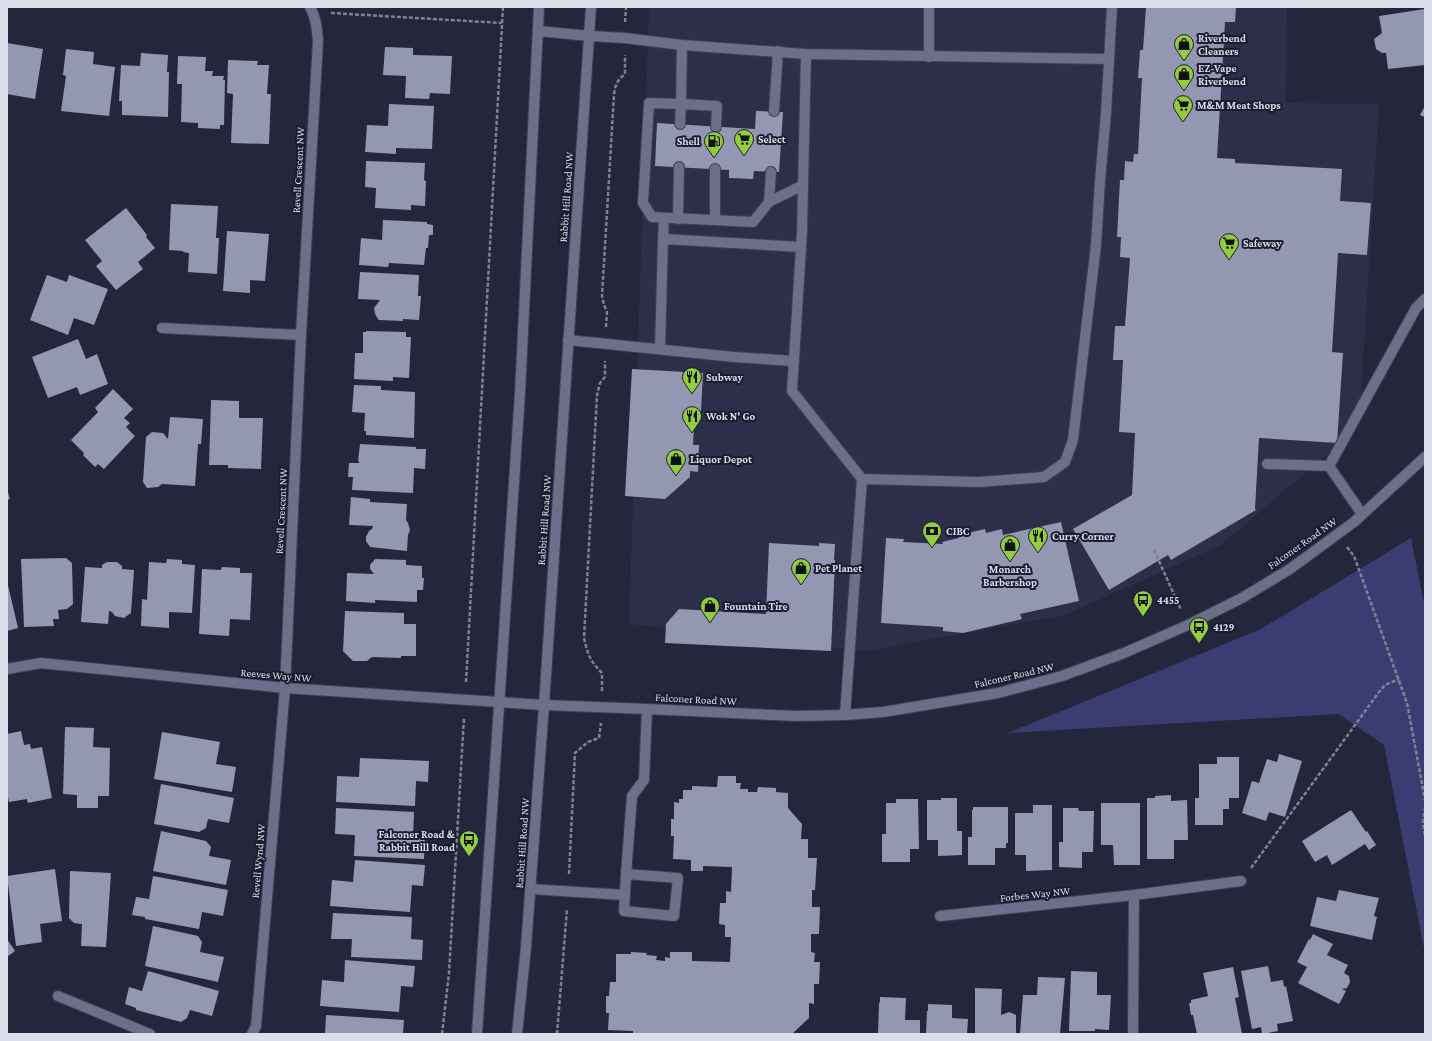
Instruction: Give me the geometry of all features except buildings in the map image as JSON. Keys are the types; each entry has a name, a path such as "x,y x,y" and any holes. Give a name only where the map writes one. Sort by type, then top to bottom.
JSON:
{"street":[{"path":"477,1034 520,393 539,7"},
{"name":"Rabbit Hill Road NW","path":"517,1034 544,706 591,7"},
{"path":"929,7 929,57"},
{"path":"862,479 979,482 1044,477 1065,462 1073,440 1096,245 1112,7"},
{"name":"Revell Crescent NW","path":"285,688 301,335 318,41 317,29 312,10"},
{"path":"538,31 625,38 682,45 806,54 1109,59"},
{"path":"680,124 682,45"},
{"path":"774,111 778,51"},
{"path":"806,54 801,246 792,391 862,479 845,715"},
{"path":"716,127 717,106 649,103 643,203 652,217 753,222 769,202 802,185"},
{"path":"678,218 679,167"},
{"path":"714,220 715,169"},
{"path":"769,202 771,172"},
{"path":"660,349 664,218"},
{"path":"663,239 801,246"},
{"path":"1329,466 1416,308 1425,299"},
{"path":"162,328 301,335"},
{"path":"568,340 794,361"},
{"name":"Falconer Road NW","path":"544,706 602,707 796,716 845,715 883,712 998,693 1062,676 1124,654 1188,625 1248,594 1290,569 1362,514 1425,457"},
{"path":"1267,464 1329,466"},
{"path":"1329,466 1362,514"},
{"name":"Reeves Way NW","path":"7,669 41,663 285,688 544,706"},
{"name":"Revell Wynd NW","path":"252,1034 256,1026 285,688"},
{"path":"626,874 678,878 674,916 624,911 626,874 632,796 644,780 647,709"},
{"name":"Forbes Way NW","path":"940,916 1134,895 1241,881"},
{"path":"530,889 625,895"},
{"path":"1133,1034 1134,895"},
{"path":"58,996 150,1034"}],"path":[{"path":"442,1034 449,973 503,7"},
{"path":"312,10 502,23"},
{"path":"1337,534 1354,556 1399,679 1407,704 1425,800"},
{"path":"1154,550 1188,625"},
{"path":"558,1034 568,891 575,753 588,742 599,738 602,707 602,673"},
{"path":"1241,881 1379,692 1385,686 1399,679"},
{"path":"1425,807 1423,822 1425,836"}],"shaded area":[{"path":"649,7 1287,7 1286,103 1379,104 1359,427 1221,545 1065,615 866,651 629,624"},
{"path":"1411,538 1425,608 1425,953 1384,745 1338,714 1008,733 1261,629"}],"place":[{"name":"Riverbend Cleaners","path":"1184,61"},
{"name":"EZ-Vape Riverbend","path":"1184,91"},
{"name":"M&M Meat Shops","path":"1183,122"},
{"name":"Select","path":"744,156"},
{"name":"Shell","path":"714,158"},
{"name":"Safeway","path":"1229,260"},
{"name":"Subway","path":"692,394"},
{"name":"Wok N' Go","path":"692,433"},
{"name":"Liquor Depot","path":"676,476"},
{"name":"CIBC","path":"932,548"},
{"name":"Curry Corner","path":"1038,553"},
{"name":"Monarch Barbershop","path":"1010,562"},
{"name":"Pet Planet","path":"801,585"},
{"name":"4455","path":"1143,617"},
{"name":"Fountain Tire","path":"710,623"},
{"name":"4129","path":"1199,644"},
{"name":"Falconer Road & Rabbit Hill Road","path":"469,857"}]}
